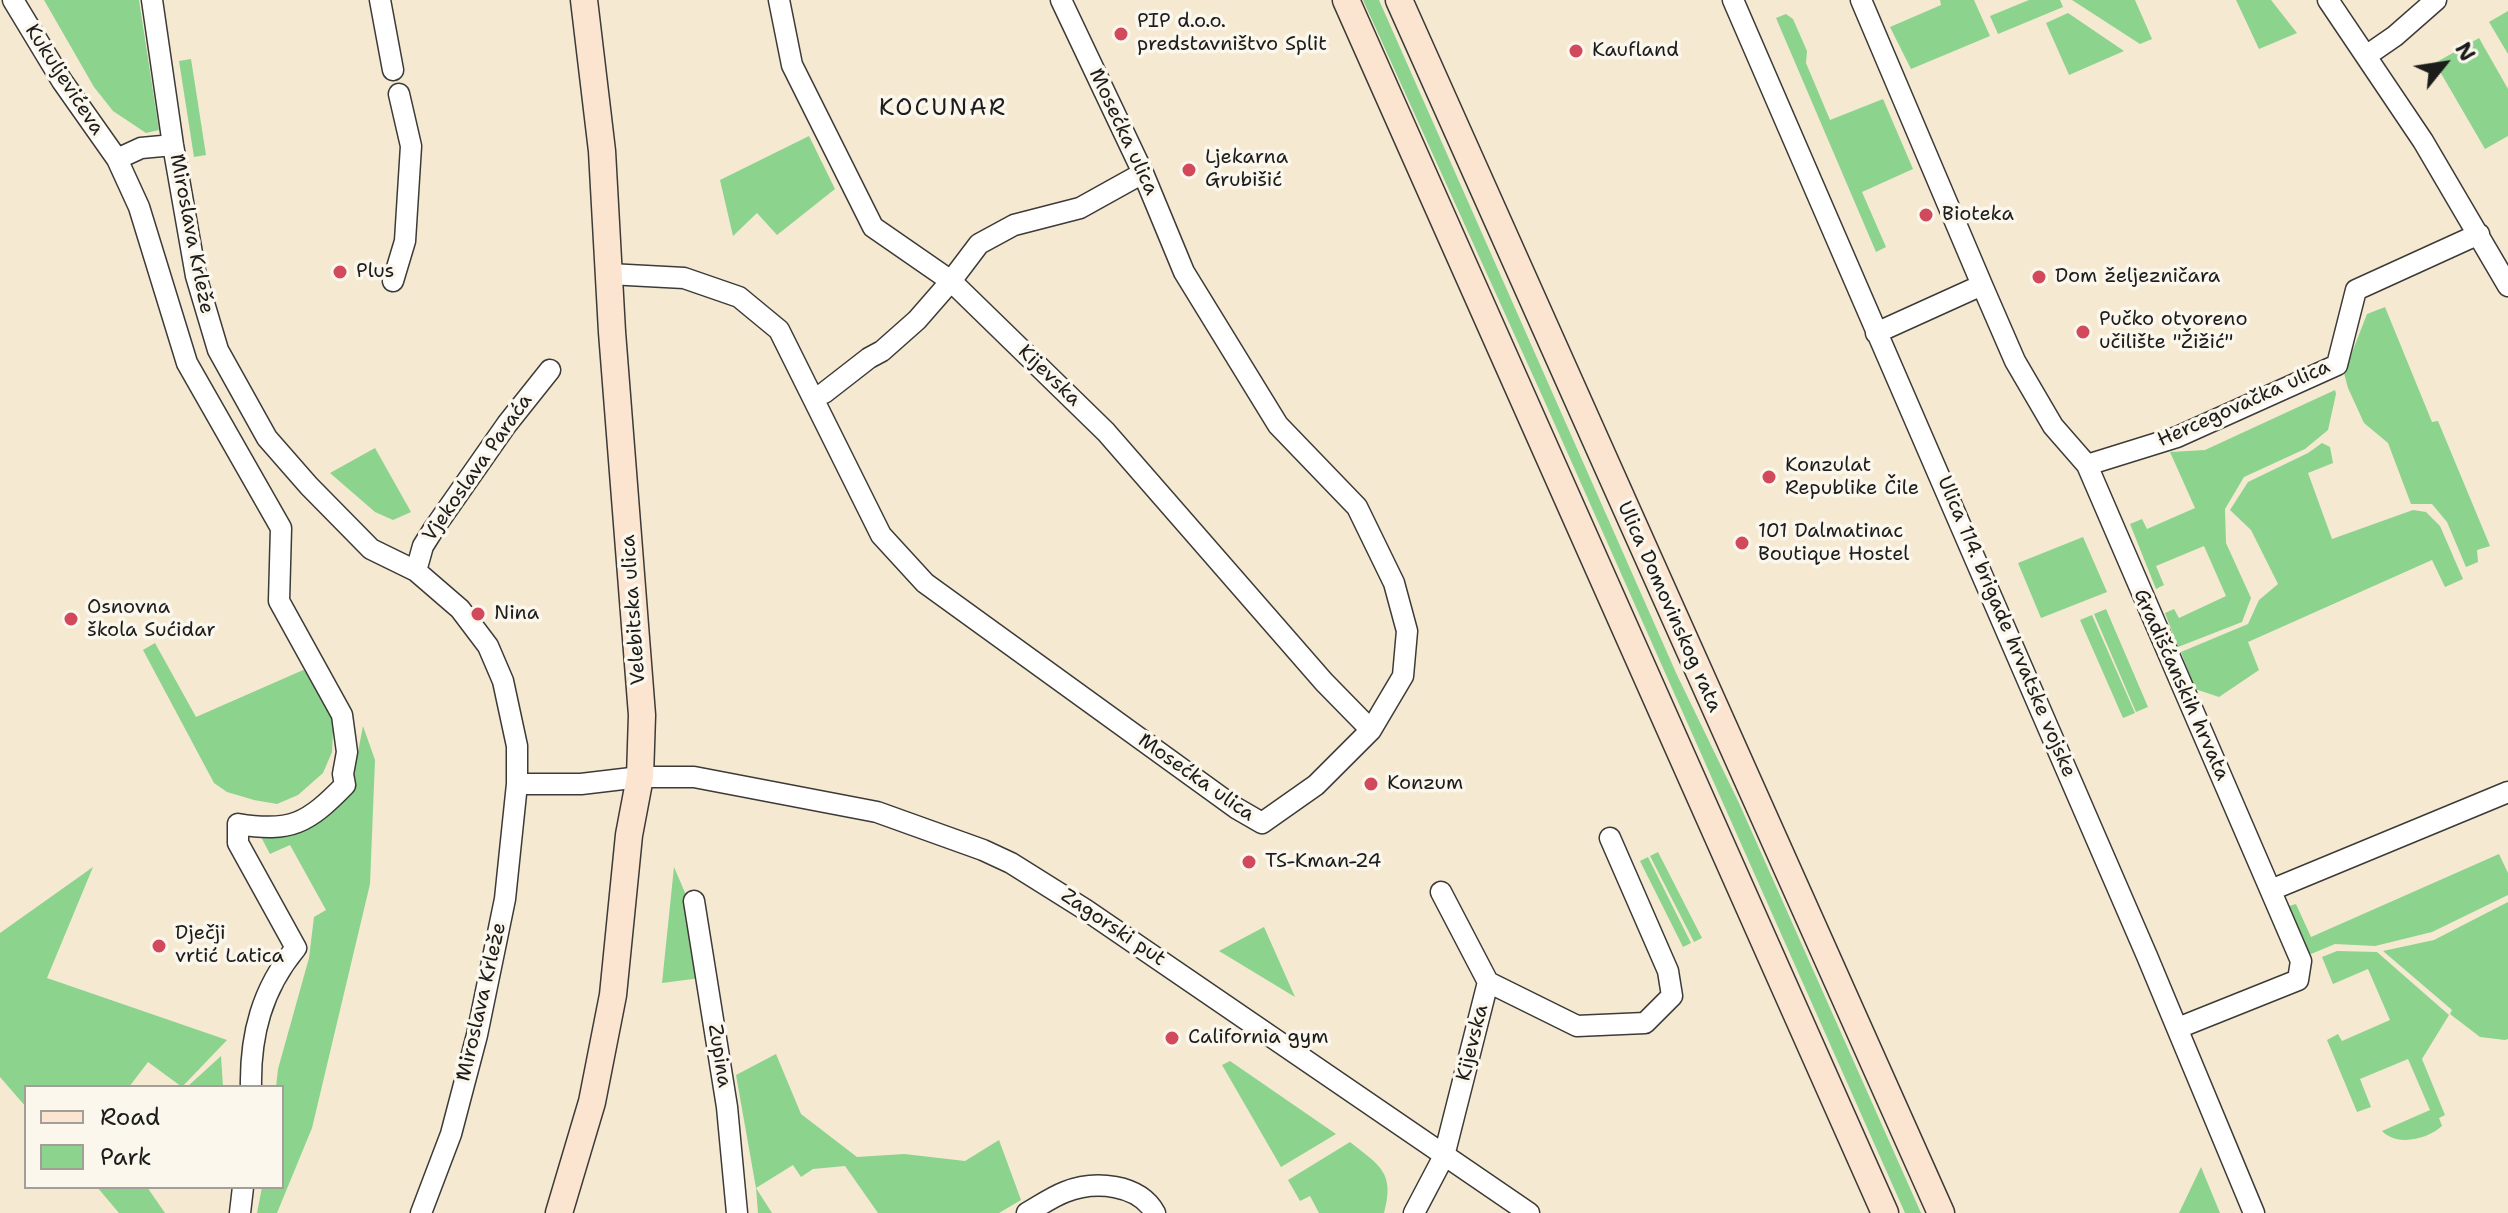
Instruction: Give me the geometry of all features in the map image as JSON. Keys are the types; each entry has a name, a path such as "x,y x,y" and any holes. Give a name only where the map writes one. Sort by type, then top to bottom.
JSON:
{"main road":[{"name":"Velebitska ulica","path":"559,1213 592,1102 613,995 629,835 640,777 642,715 602,151 584,0"},
{"path":"1346,0 1885,1213"},
{"name":"Ulica Domovinskog rata","path":"1399,0 1941,1213"}],"street":[{"name":"Kukuljevićeva","path":"13,0 62,81 117,159 139,207 187,363 281,528 279,601 342,715 347,752 343,774 345,785 320,810 294,825 263,828 238,824 238,843 296,948 278,970 258,1016 250,1056 251,1085"},
{"name":"Miroslava Krleže","path":"152,0 196,276 218,350 267,438 371,549 416,571 460,609 488,646 503,681 517,746 517,784 505,899 477,1035 451,1134 421,1213"},
{"path":"380,0 393,70"},
{"name":"Kijevska","path":"779,0 792,65 873,227 951,281 1106,432 1324,682 1371,730"},
{"name":"Ulica 114. brigade hrvatske vojske","path":"1733,0 1947,490 2254,1213"},
{"name":"Gradišćanskih hrvata","path":"1861,0 2015,361 2053,426 2087,465 2301,961 2298,980 2178,1028"},
{"path":"2328,0 2423,141 2508,286"},
{"path":"2366,56 2395,36 2436,0"},
{"name":"Mosećka ulica","path":"609,274 684,278 739,297 779,330 881,535 925,583 1236,808 1262,823 1316,785 1371,730 1403,676 1407,631 1394,583 1357,507 1278,425 1184,272 1066,2"},
{"path":"393,281 405,241 411,146 399,94"},
{"path":"117,159 141,148 173,145"},
{"path":"824,393 882,351 917,320 979,244 1014,225 1080,208 1143,173"},
{"name":"Hercegovačka ulica","path":"2087,465 2177,437 2337,365 2356,290 2479,234"},
{"path":"1876,333 1982,285"},
{"name":"Vjekoslava Paraća","path":"416,571 423,546 435,527 484,455 550,370"},
{"path":"517,784 581,784 640,777"},
{"name":"Zagorski put","path":"640,777 694,777 877,812 1011,863 1385,1112 1529,1213"},
{"path":"2271,890 2508,792"},
{"path":"1488,982 1577,1026 1645,1023 1672,996 1668,971 1610,838"},
{"name":"Kijevska","path":"1414,1213 1444,1156 1488,982 1441,892"},
{"name":"Zupina","path":"694,901 727,1107 737,1213"},
{"path":"1027,1213 1080,1187 1119,1186 1150,1204 1155,1213"},
{"path":"240,1213 243,1189"}],"green space":[{"path":"44,0 139,0 159,130 146,133 113,111 94,87"},
{"path":"1363,0 1379,0 1677,675 1739,803 1921,1213 1905,1213"},
{"path":"1940,0 1974,0 1990,36 1911,69 1890,27 1941,5"},
{"path":"2029,0 2060,0 2063,7 1998,34 1990,16"},
{"path":"2072,0 2135,0 2152,39 2140,44"},
{"path":"2236,0 2271,0 2297,33 2259,49"},
{"path":"2508,11 2508,54 2489,22"},
{"path":"2068,13 2124,51 2069,75 2046,23"},
{"path":"1786,14 1793,19 1807,51 1806,63 1830,120 1883,99 1913,169 1862,192 1886,247 1876,252 1776,18"},
{"path":"2479,38 2508,89 2508,136 2485,149 2435,63"},
{"path":"191,59 206,155 194,157 179,61"},
{"path":"809,136 835,189 777,235 757,213 733,236 720,180"},
{"path":"2385,307 2432,422 2438,421 2490,546 2477,550 2478,562 2466,567 2447,522 2432,504 2411,504 2388,443 2364,423 2348,388 2344,373 2367,314"},
{"path":"2335,390 2328,430 2305,449 2244,477 2225,509 2226,543 2251,598 2242,622 2178,647 2165,613 2174,609 2179,618 2226,596 2204,546 2156,566 2164,585 2156,589 2130,524 2142,519 2147,529 2195,508 2170,452 2205,450"},
{"path":"2322,443 2330,447 2333,463 2308,473 2332,539 2413,510 2426,512 2440,526 2463,579 2445,587 2432,560 2248,642 2259,670 2219,697 2195,689 2181,652 2248,624 2259,600 2278,584 2251,530 2230,510 2248,482"},
{"path":"375,448 411,512 393,520 375,512 330,473"},
{"path":"2083,537 2107,592 2041,618 2018,563"},
{"path":"2106,609 2148,707 2136,712 2094,614"},
{"path":"2092,615 2135,713 2123,718 2080,620"},
{"path":"155,643 196,717 310,667 334,711 332,752 323,773 298,795 277,804 227,792 214,783 143,650"},
{"path":"363,726 375,760 370,884 312,1128 277,1213 257,1213 262,1189 284,1189 284,1085 276,1085 278,1069 309,958 314,917 326,910 290,845 270,854 260,835 352,783"},
{"path":"1658,852 1702,938 1694,942 1650,856"},
{"path":"2499,854 2508,873 2508,895 2432,932 2375,946 2335,944 2311,954 2289,906 2296,904 2311,937"},
{"path":"1648,857 1691,943 1683,947 1640,861"},
{"path":"93,867 47,978 227,1040 184,1085 179,1085 148,1062 131,1085 24,1085 24,1105 0,1077 0,933"},
{"path":"674,867 689,902 701,978 662,983"},
{"path":"2508,902 2508,1039 2505,1040 2480,1037 2450,1014 2452,1010 2383,951 2434,940"},
{"path":"1264,927 1295,997 1219,951"},
{"path":"2337,951 2377,952 2449,1015 2422,1059 2445,1115 2439,1118 2442,1126 2429,1135 2404,1140 2382,1131 2430,1110 2408,1059 2360,1079 2371,1107 2357,1112 2327,1040 2338,1034 2342,1041 2390,1020 2368,969 2333,984 2322,957"},
{"path":"776,1054 801,1114 857,1157 904,1154 965,1161 999,1140 1021,1200 999,1213 878,1213 845,1166 813,1169 801,1177 793,1165 756,1188 736,1075"},
{"path":"221,1056 223,1085 189,1085"},
{"path":"1230,1061 1336,1134 1281,1167 1222,1065"},
{"path":"1350,1142 1377,1164 1386,1179 1388,1188 1384,1213 1319,1213 1310,1196 1300,1201 1288,1180"},
{"path":"2201,1167 2220,1213 2179,1213"},
{"path":"756,1188 772,1213 758,1213"},
{"path":"99,1189 148,1189 165,1213 119,1213"}],"place":[{"name":"PIP d.o.o. predstavništvo Split","path":"1121,34"},
{"name":"Kaufland","path":"1576,51"},
{"name":"Ljekarna Grubišić","path":"1189,170"},
{"name":"Bioteka","path":"1926,215"},
{"name":"Plus","path":"340,272"},
{"name":"Dom željezničara","path":"2039,277"},
{"name":"Pučko otvoreno učilište \"Žižić\"","path":"2083,332"},
{"name":"Konzulat Republike Čile","path":"1769,477"},
{"name":"101 Dalmatinac Boutique Hostel","path":"1742,543"},
{"name":"Nina","path":"478,614"},
{"name":"Osnovna škola Sućidar","path":"71,619"},
{"name":"Konzum","path":"1371,784"},
{"name":"TS-Kman-24","path":"1249,862"},
{"name":"Dječji vrtić Latica","path":"159,946"},
{"name":"California gym","path":"1172,1038"}],"district":[{"name":"KOCUNAR","path":"943,109"}]}
